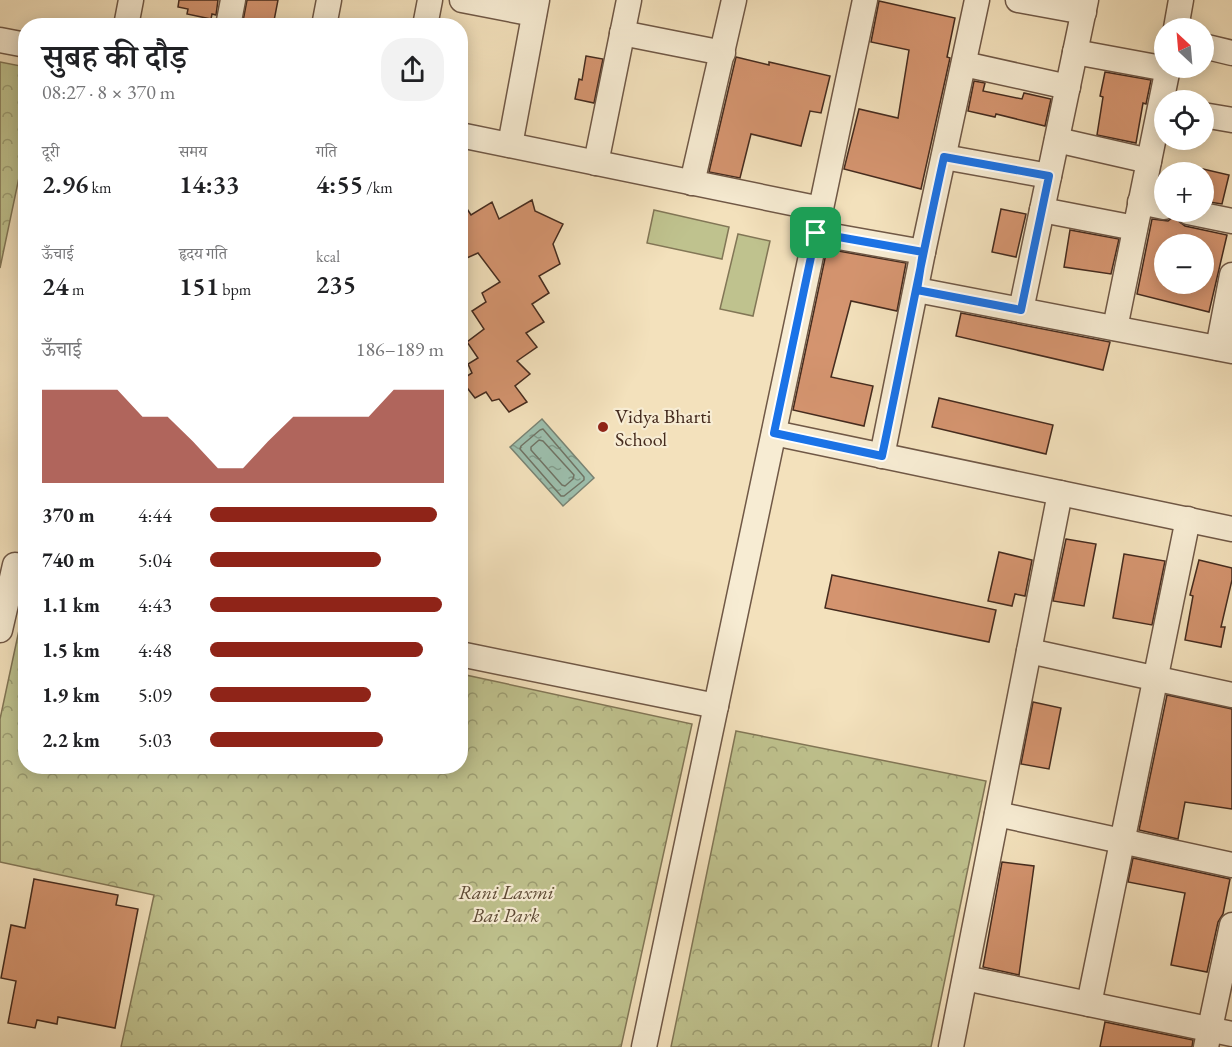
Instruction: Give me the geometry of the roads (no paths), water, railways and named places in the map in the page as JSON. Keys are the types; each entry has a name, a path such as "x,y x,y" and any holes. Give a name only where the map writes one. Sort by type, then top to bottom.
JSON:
{"street":[{"path":"128,18 131,0"},
{"path":"230,18 233,0"},
{"path":"326,18 329,0"},
{"path":"427,18 430,0"},
{"path":"462,0 535,7 510,145"},
{"path":"596,163 629,0"},
{"path":"692,183 734,0"},
{"path":"644,1047 865,0"},
{"path":"882,456 977,0"},
{"path":"1018,0 1085,6 1021,310"},
{"path":"1178,18 1181,0"},
{"path":"622,33 723,53"},
{"path":"0,40 18,43"},
{"path":"1214,49 1232,53"},
{"path":"1075,52 1154,66"},
{"path":"964,64 1068,87"},
{"path":"1214,117 1232,120"},
{"path":"468,137 821,209"},
{"path":"1057,140 1149,161"},
{"path":"1115,328 1154,140"},
{"path":"944,157 1049,176"},
{"path":"1140,202 1154,205"},
{"path":"1042,210 1135,228"},
{"path":"1214,217 1232,220"},
{"path":"816,233 923,252"},
{"path":"917,290 1225,349 1232,275"},
{"path":"774,433 1232,529"},
{"path":"951,1047 1060,492"},
{"path":"1089,1004 1188,519"},
{"path":"0,630 13,565"},
{"path":"1029,651 1232,695"},
{"path":"468,656 716,706"},
{"path":"997,814 1232,865"},
{"path":"965,978 1089,1004 1216,1037 1232,925"}],"water":[{"path":"542,419 594,478 563,506 510,447"}],"place":[{"name":"Vidya Bharti School","path":"603,427"}],"park label":[{"name":"Rani Laxmi Bai Park","path":"506,904"}]}
